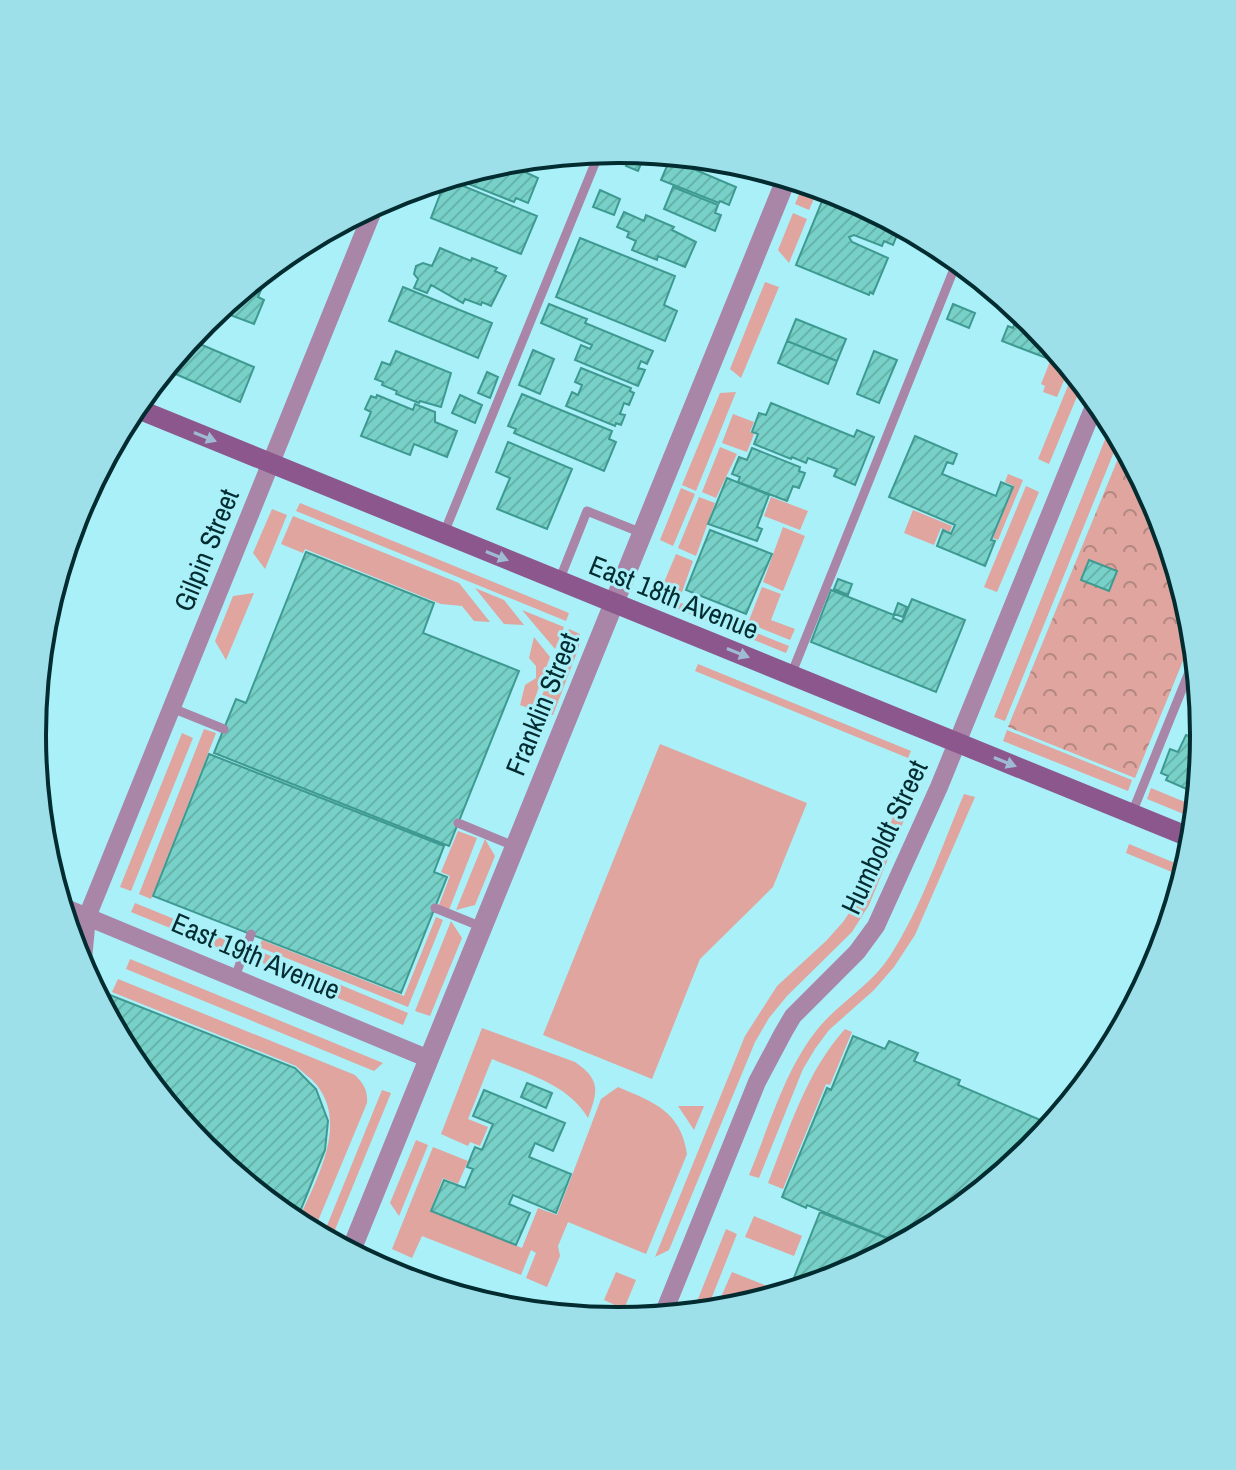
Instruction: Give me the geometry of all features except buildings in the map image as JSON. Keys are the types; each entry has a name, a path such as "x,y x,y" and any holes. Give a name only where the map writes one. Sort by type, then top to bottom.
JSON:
{"main road":[{"name":"East 18th Avenue","path":"146,412 1181,834"}],"street":[{"name":"Franklin Street","path":"354,1242 783,187"},
{"name":"Gilpin Street","path":"87,917 369,220"},
{"name":"Humboldt Street","path":"667,1305 757,1082 770,1057 793,1016 857,952 876,926 957,742 1091,413"},
{"name":"East 19th Avenue","path":"74,911 429,1059"},
{"path":"79,926 87,917"},
{"path":"85,941 87,917"}],"lane":[{"path":"444,534 595,164"},
{"path":"791,675 953,271"},
{"path":"559,581 587,511 642,533"},
{"path":"1132,813 1187,678"},
{"path":"172,708 224,729"},
{"path":"458,823 515,846"},
{"path":"435,908 482,927"},
{"path":"235,977 251,934"}],"green space":[{"path":"800,192 814,198 809,210 795,204"},
{"path":"793,213 807,219 789,263 778,250"},
{"path":"765,282 779,287 741,378 730,369"},
{"path":"1050,361 1065,378 1057,397 1043,392 1045,386 1041,384"},
{"path":"1069,383 1078,395 1049,464 1038,459"},
{"path":"736,392 696,491 682,485 720,393"},
{"path":"733,414 754,422 750,432 754,434 747,452 722,443"},
{"path":"1106,437 1114,451 1005,721 994,717"},
{"path":"720,447 737,454 716,498 702,492"},
{"path":"1118,458 1160,551 1171,587 1185,657 1135,778 1008,727"},
{"path":"1008,474 1023,480 998,540 993,538 1014,486 1005,482"},
{"path":"1026,486 1039,492 997,592 984,587"},
{"path":"681,488 695,494 673,546 660,540"},
{"path":"699,497 715,503 696,556 678,548"},
{"path":"771,497 808,511 800,530 764,516"},
{"path":"300,503 569,613 566,621 296,511"},
{"path":"272,509 287,515 265,569 253,553"},
{"path":"913,510 952,526 950,532 941,528 934,545 904,533"},
{"path":"293,516 459,583 490,622 474,621 462,606 441,604 305,549 303,553 281,544"},
{"path":"783,527 805,536 783,591 763,582"},
{"path":"676,554 693,561 681,595 662,587"},
{"path":"762,587 781,594 771,620 795,629 790,640 748,623"},
{"path":"475,588 504,600 524,625 504,624"},
{"path":"254,593 226,660 215,641 233,596"},
{"path":"661,595 789,646 786,653 658,601"},
{"path":"522,610 564,627 555,649"},
{"path":"569,629 580,634 579,647 553,715 549,715 541,698"},
{"path":"534,637 550,657 531,709 520,705 525,685 536,678 536,666 529,658"},
{"path":"698,664 911,751 908,758 695,671"},
{"path":"204,729 216,733 151,899 139,894"},
{"path":"1007,730 1132,780 1128,791 1003,741"},
{"path":"182,733 193,738 131,891 120,887"},
{"path":"660,744 807,803 773,887 700,959 652,1079 543,1035"},
{"path":"913,770 923,774 869,905 852,932 769,1018 755,1042 669,1250 655,1257 745,1036 777,986 826,941 858,900"},
{"path":"1151,788 1186,802 1184,814 1147,799"},
{"path":"964,794 975,797 915,935 874,990 829,1030 815,1049 803,1069 759,1178 749,1175 779,1097 808,1041 829,1016 875,975 901,937"},
{"path":"458,831 477,838 449,910 439,905 450,876 441,872"},
{"path":"485,839 495,856 475,905 456,910"},
{"path":"1129,844 1175,863 1173,873 1126,853"},
{"path":"135,903 233,943 219,948 131,912"},
{"path":"436,917 443,920 408,1007 259,947 262,940 404,996"},
{"path":"451,921 462,938 430,1016 415,1011"},
{"path":"259,951 408,1013 403,1025 265,968"},
{"path":"130,959 383,1063 374,1071 126,969"},
{"path":"118,979 355,1075 361,1081 367,1103 318,1222 302,1212 319,1174 329,1139 327,1104 317,1085 296,1066 112,992"},
{"path":"482,1028 575,1062 583,1068 595,1087 588,1118 580,1106 558,1088 492,1059 468,1119 488,1127 480,1146 470,1142 468,1146 441,1134"},
{"path":"845,1029 852,1032 830,1085 826,1084 783,1189 768,1183 809,1083"},
{"path":"618,1087 654,1103 672,1118 684,1139 687,1154 646,1254 568,1222 558,1246 560,1256 547,1287 526,1278 536,1253 531,1250 521,1275 422,1236 412,1258 392,1249 433,1147 468,1161 458,1184 443,1178 430,1211 522,1248 538,1208 557,1215 601,1099"},
{"path":"382,1090 391,1093 334,1231 327,1227"},
{"path":"678,1106 704,1106 694,1130"},
{"path":"416,1140 428,1145 399,1216 390,1203"},
{"path":"754,1216 802,1236 794,1256 745,1237"},
{"path":"726,1229 737,1234 711,1299 697,1301"},
{"path":"616,1272 636,1280 625,1307 604,1300"},
{"path":"732,1272 770,1287 730,1296 721,1297"}]}
